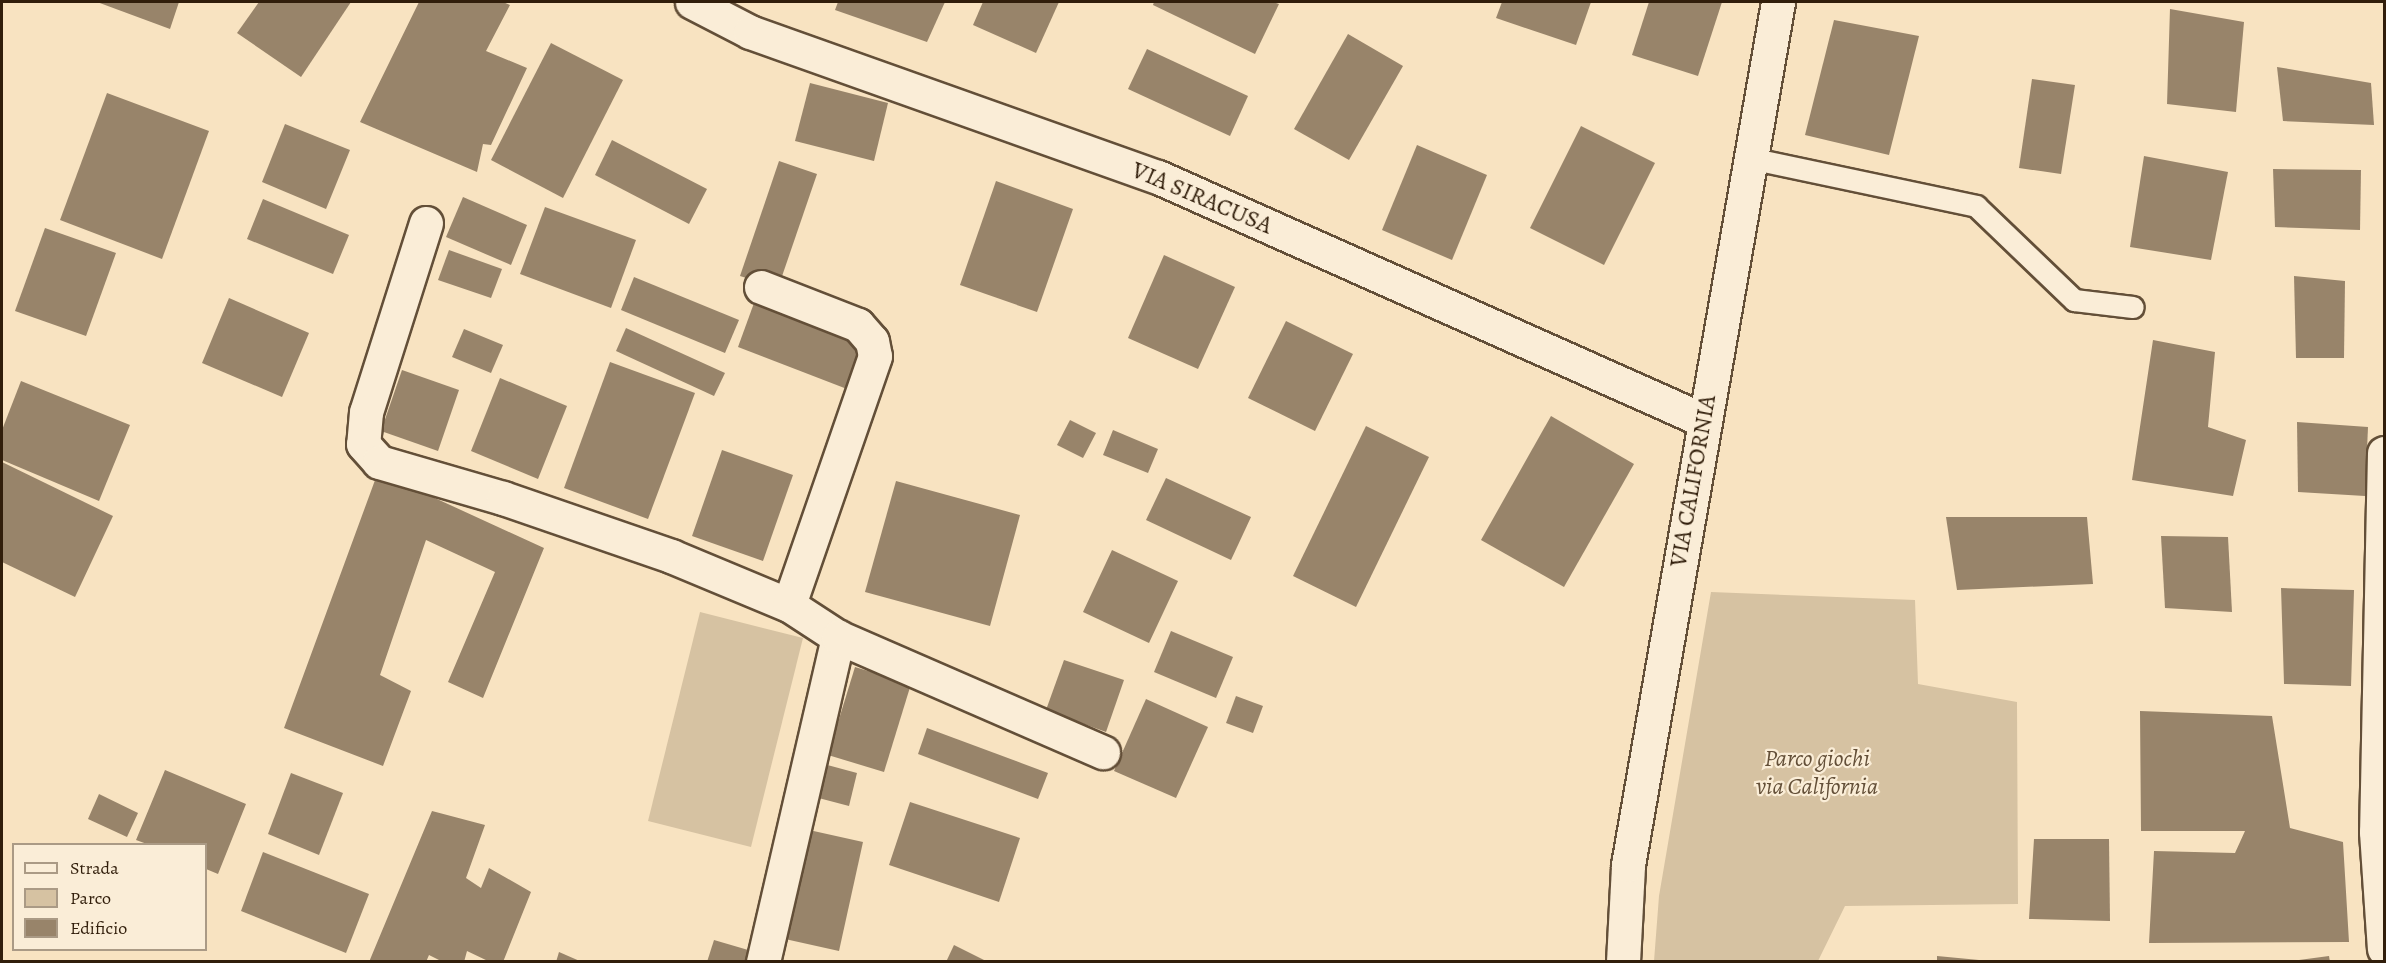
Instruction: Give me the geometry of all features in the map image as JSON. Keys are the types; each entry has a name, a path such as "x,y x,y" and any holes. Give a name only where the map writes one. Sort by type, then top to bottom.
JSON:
{"street":[{"name":"VIA SIRACUSA","path":"692,2 750,32 1158,177 1703,420"},
{"name":"VIA CALIFORNIA","path":"1623,962 1628,865 1703,420 1778,2"},
{"path":"426,223 366,412 363,444 379,462 526,505 670,556 789,605 838,637 1103,752"},
{"path":"761,287 858,325 872,340 875,356 789,605"},
{"path":"2385,453 2376,832 2385,949"},
{"path":"766,954 838,637"}],"lane":[{"path":"1749,158 1976,206 2074,300 2133,307"}],"green space":[{"name":"Parco giochi via California","path":"1711,592 1915,600 1918,684 2017,702 2018,904 1845,906 1818,961 1654,961 1659,896"},
{"path":"700,612 803,638 751,847 648,821"}],"building":[{"path":"97,2 179,2 170,29"},
{"path":"259,2 351,2 301,77 237,33"},
{"path":"419,2 503,2 510,5 486,51 527,68 491,145 483,144 477,172 360,122"},
{"path":"838,2 945,2 927,42 835,10"},
{"path":"983,2 1059,2 1036,53 973,25"},
{"path":"1154,2 1273,2 1279,4 1255,54 1153,5"},
{"path":"1502,2 1591,2 1576,45 1496,18"},
{"path":"1649,2 1722,2 1698,76 1632,55"},
{"path":"2170,9 2244,22 2236,112 2167,104"},
{"path":"1834,20 1919,36 1889,155 1805,135"},
{"path":"1348,34 1403,66 1349,160 1294,129"},
{"path":"551,43 623,80 563,198 491,160"},
{"path":"1147,49 1248,96 1230,136 1128,89"},
{"path":"2277,67 2371,83 2374,125 2283,121"},
{"path":"2032,79 2075,85 2061,174 2019,168"},
{"path":"810,83 888,103 874,161 795,141"},
{"path":"107,93 209,131 162,259 60,220"},
{"path":"285,124 350,150 326,209 262,182"},
{"path":"1581,126 1655,163 1604,265 1530,228"},
{"path":"612,140 707,189 689,224 595,175"},
{"path":"1417,145 1487,175 1452,260 1382,230"},
{"path":"2144,156 2228,172 2211,260 2130,247"},
{"path":"779,161 817,174 778,288 740,276"},
{"path":"2273,169 2361,170 2360,230 2275,227"},
{"path":"996,181 1073,209 1037,312 960,285"},
{"path":"463,197 527,225 511,265 446,237"},
{"path":"263,199 349,235 333,274 247,239"},
{"path":"545,207 636,240 611,308 520,274"},
{"path":"45,228 116,253 86,336 15,311"},
{"path":"449,250 502,269 491,298 438,280"},
{"path":"1164,255 1235,287 1198,369 1128,338"},
{"path":"2294,276 2345,281 2344,358 2296,358"},
{"path":"634,277 739,320 725,353 621,310"},
{"path":"229,298 309,333 282,397 202,363"},
{"path":"754,303 863,345 847,389 738,347"},
{"path":"1286,321 1353,354 1315,431 1248,398"},
{"path":"626,328 725,373 714,396 616,351"},
{"path":"464,329 503,345 491,373 452,357"},
{"path":"2153,340 2215,352 2208,427 2246,440 2233,496 2132,480"},
{"path":"610,362 695,393 648,519 564,488"},
{"path":"402,370 459,390 438,451 381,431"},
{"path":"500,378 567,406 538,479 471,451"},
{"path":"21,381 130,425 99,501 2,460 2,430"},
{"path":"1551,416 1634,464 1564,587 1481,540"},
{"path":"1070,420 1096,433 1083,458 1057,445"},
{"path":"2297,422 2368,427 2365,496 2298,492"},
{"path":"1366,426 1429,457 1356,607 1293,576"},
{"path":"1113,430 1158,449 1148,473 1103,455"},
{"path":"722,450 793,475 763,561 692,536"},
{"path":"2,462 113,516 75,597 2,562"},
{"path":"378,472 544,548 483,698 448,682 495,572 426,540 380,675 411,691 383,766 284,728"},
{"path":"1166,478 1251,517 1231,560 1146,520"},
{"path":"896,481 1020,515 990,626 865,592"},
{"path":"1946,517 2087,517 2093,584 1957,590"},
{"path":"2161,536 2228,537 2232,612 2165,608"},
{"path":"1112,550 1178,581 1149,643 1083,612"},
{"path":"2281,588 2354,590 2351,686 2284,684"},
{"path":"1171,631 1233,657 1216,698 1154,672"},
{"path":"1064,660 1124,680 1106,732 1046,710"},
{"path":"855,667 911,684 884,772 828,755"},
{"path":"1236,696 1263,706 1253,733 1226,723"},
{"path":"1146,699 1208,727 1176,798 1114,771"},
{"path":"2140,711 2272,716 2290,828 2343,842 2349,942 2149,943 2154,851 2235,853 2245,831 2141,831"},
{"path":"927,728 1048,773 1038,799 918,754"},
{"path":"820,763 857,773 849,806 811,796"},
{"path":"165,770 246,804 218,874 207,869 207,843 144,843 136,840"},
{"path":"291,773 343,793 319,855 268,834"},
{"path":"99,794 138,813 127,837 88,819"},
{"path":"910,802 1020,838 999,902 889,865"},
{"path":"432,811 485,825 466,878 481,888 489,868 531,892 503,962 490,962 467,951 464,962 443,962 429,955 426,962 369,962"},
{"path":"809,830 863,842 839,951 785,939"},
{"path":"2034,839 2109,839 2110,921 2029,919"},
{"path":"263,852 369,894 346,953 241,911"},
{"path":"714,940 755,952 752,962 707,962"},
{"path":"954,945 988,962 946,962"},
{"path":"559,952 582,962 556,962"},
{"path":"1937,956 1979,960 1979,962 1937,962"},
{"path":"2329,956 2330,962 2299,962 2299,960"}]}
